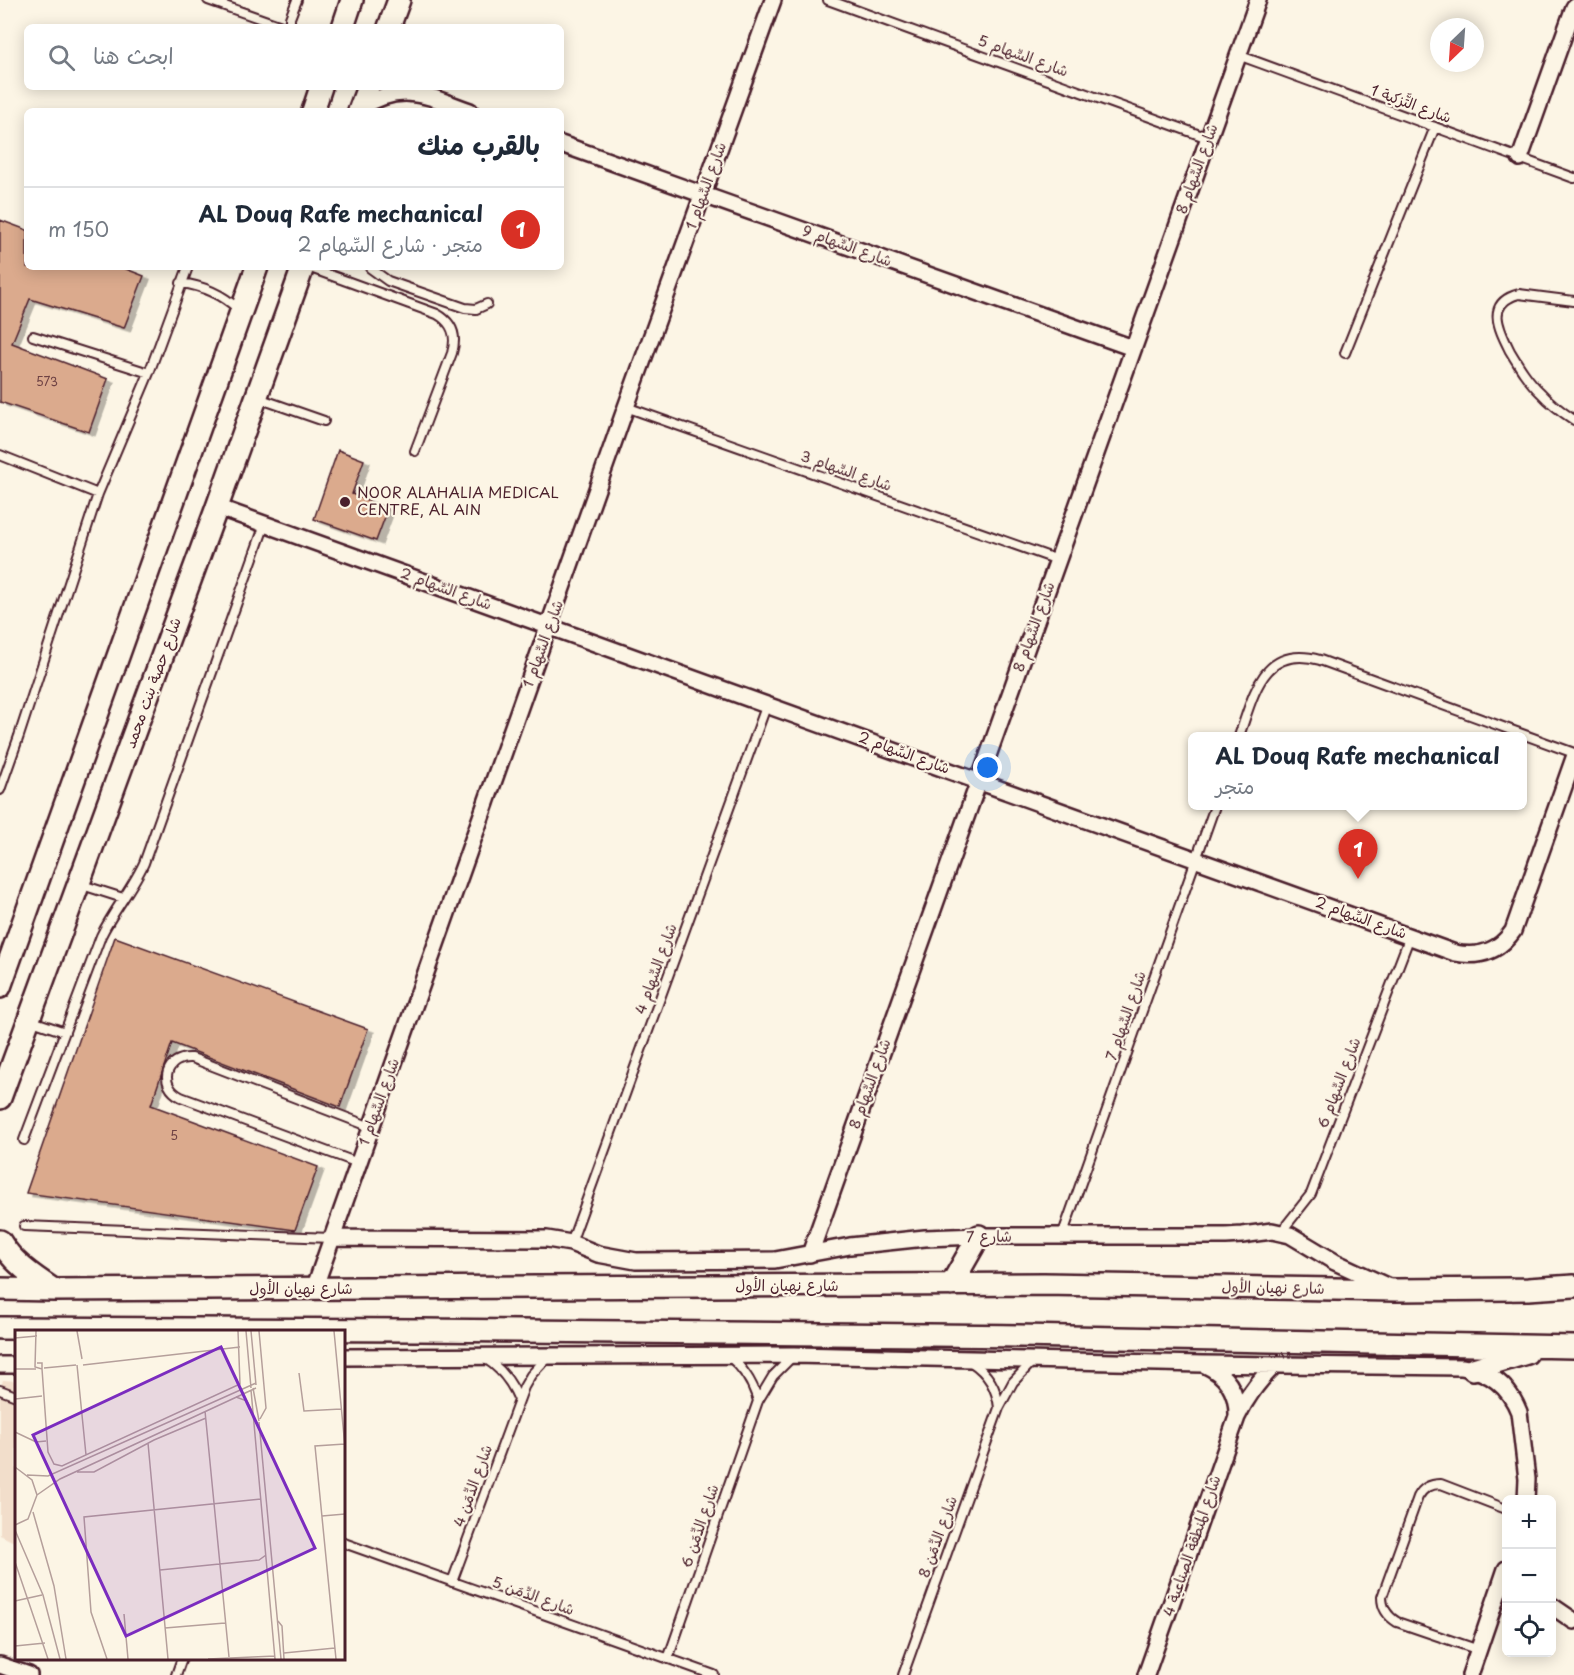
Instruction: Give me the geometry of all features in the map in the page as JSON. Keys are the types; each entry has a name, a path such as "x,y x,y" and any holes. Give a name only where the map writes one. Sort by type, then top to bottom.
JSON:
{"main road":[{"path":"344,24 352,0"},
{"path":"390,24 399,0"},
{"path":"314,108 320,90"},
{"path":"360,108 367,90"},
{"path":"0,987 256,270"},
{"name":"شارع حصة بنت محمد","path":"0,1098 304,270"},
{"path":"951,1285 979,1236"},
{"path":"0,1242 6,1252 27,1272 54,1290"},
{"name":"شارع نهيان الأول","path":"0,1289 1044,1284 1396,1290 1528,1289 1574,1286"},
{"path":"3,1329 154,1330"},
{"path":"345,1332 1030,1337 1574,1347"},
{"path":"1473,1369 1546,1347"}],"street":[{"name":"شارع السِّهام 1","path":"314,1289 626,407 773,0"},
{"name":"شارع السِّهام 8","path":"810,1254 1258,0"},
{"path":"1520,158 1574,7"},
{"path":"361,108 369,102 389,95 417,90 462,108"},
{"name":"شارع السِّهام 9","path":"564,145 1134,348"},
{"name":"شارع السِّهام 2","path":"217,507 1466,955 1488,952 1507,940 1514,931 1574,758"},
{"name":"شارع 7","path":"331,1238 547,1239 571,1243 598,1254 636,1261 775,1260 890,1241 979,1236 1226,1236 1281,1232 1299,1239 1335,1262 1396,1290"},
{"path":"345,1357 794,1355 1462,1367 1494,1378 1515,1402 1519,1412 1527,1479 1526,1495"},
{"path":"1203,1364 1220,1373 1232,1388 1236,1397 1237,1416"},
{"name":"شارع المنطقة الصناعية 4","path":"1146,1675 1237,1416 1253,1389 1275,1365"},
{"path":"1470,1675 1502,1594"},
{"path":"1556,1609 1574,1621"},
{"path":"0,1665 29,1675"}],"lane":[{"path":"208,0 276,24"},
{"path":"290,24 297,0"},
{"name":"شارع السِّهام 5","path":"828,0 1208,138"},
{"name":"شارع التَّزكية 1","path":"1238,55 1574,178"},
{"path":"1345,353 1435,127"},
{"path":"0,790 98,494 149,373 187,270"},
{"path":"313,270 437,314 443,317 451,327 454,333 454,346 415,451"},
{"path":"374,270 388,281 465,308 476,309 487,304"},
{"path":"181,283 192,284 214,292 224,297 241,312"},
{"path":"1574,301 1519,294 1504,301 1497,315 1500,331 1529,380 1553,405 1574,420"},
{"path":"33,336 149,373"},
{"path":"257,397 324,421"},
{"name":"شارع السِّهام 3","path":"626,407 1058,560"},
{"path":"0,455 98,494"},
{"path":"24,1140 101,936 144,863 265,524"},
{"path":"1240,732 1260,679 1276,663 1297,656 1320,660 1517,732"},
{"name":"شارع السِّهام 4","path":"571,1243 767,704"},
{"path":"1527,736 1574,753"},
{"name":"شارع السِّهام 7","path":"1062,1236 1214,810"},
{"path":"79,884 123,898"},
{"name":"شارع السِّهام 6","path":"1281,1232 1311,1194 1410,936"},
{"path":"29,1020 65,1032"},
{"path":"358,1163 181,1097 171,1090 168,1084 168,1071 180,1059 192,1058 371,1126"},
{"path":"24,1226 331,1238"},
{"name":"شارع الدِّمَن 4","path":"452,1582 519,1400 531,1376 550,1355"},
{"name":"شارع الدِّمَن 6","path":"668,1659 758,1401 773,1376 794,1355"},
{"path":"479,1356 490,1362 508,1379 519,1400"},
{"path":"729,1356 745,1371 758,1401"},
{"path":"964,1359 986,1374 995,1390 999,1408"},
{"name":"شارع الدِّمَن 8","path":"903,1675 999,1408 1014,1382 1034,1360"},
{"path":"0,1390 15,1396"},
{"path":"1479,1650 1397,1622 1387,1614 1382,1603 1418,1497 1425,1488 1441,1484 1502,1507"},
{"name":"شارع الدِّمَن 5","path":"345,1543 714,1675"},
{"path":"176,1675 182,1660"}],"shaded area":[{"path":"3,1380 15,1381 15,1542 0,1535 0,1390"}],"building":[{"path":"0,220 24,229 24,270 129,270 144,276 124,328 30,299 12,343 108,379 89,432 0,402"},
{"name":"NOOR ALAHALIA MEDICAL CENTRE, AL AIN","path":"338,450 364,460 352,494 388,509 376,541 314,519"},
{"path":"115,937 368,1029 340,1107 172,1043 151,1105 318,1167 295,1230 26,1193"}],"place":[{"name":"NOOR ALAHALIA MEDICAL CENTRE, AL AIN","path":"345,502"},
{"name":"AL Douq Rafe mechanical","path":"1358,879"}]}
